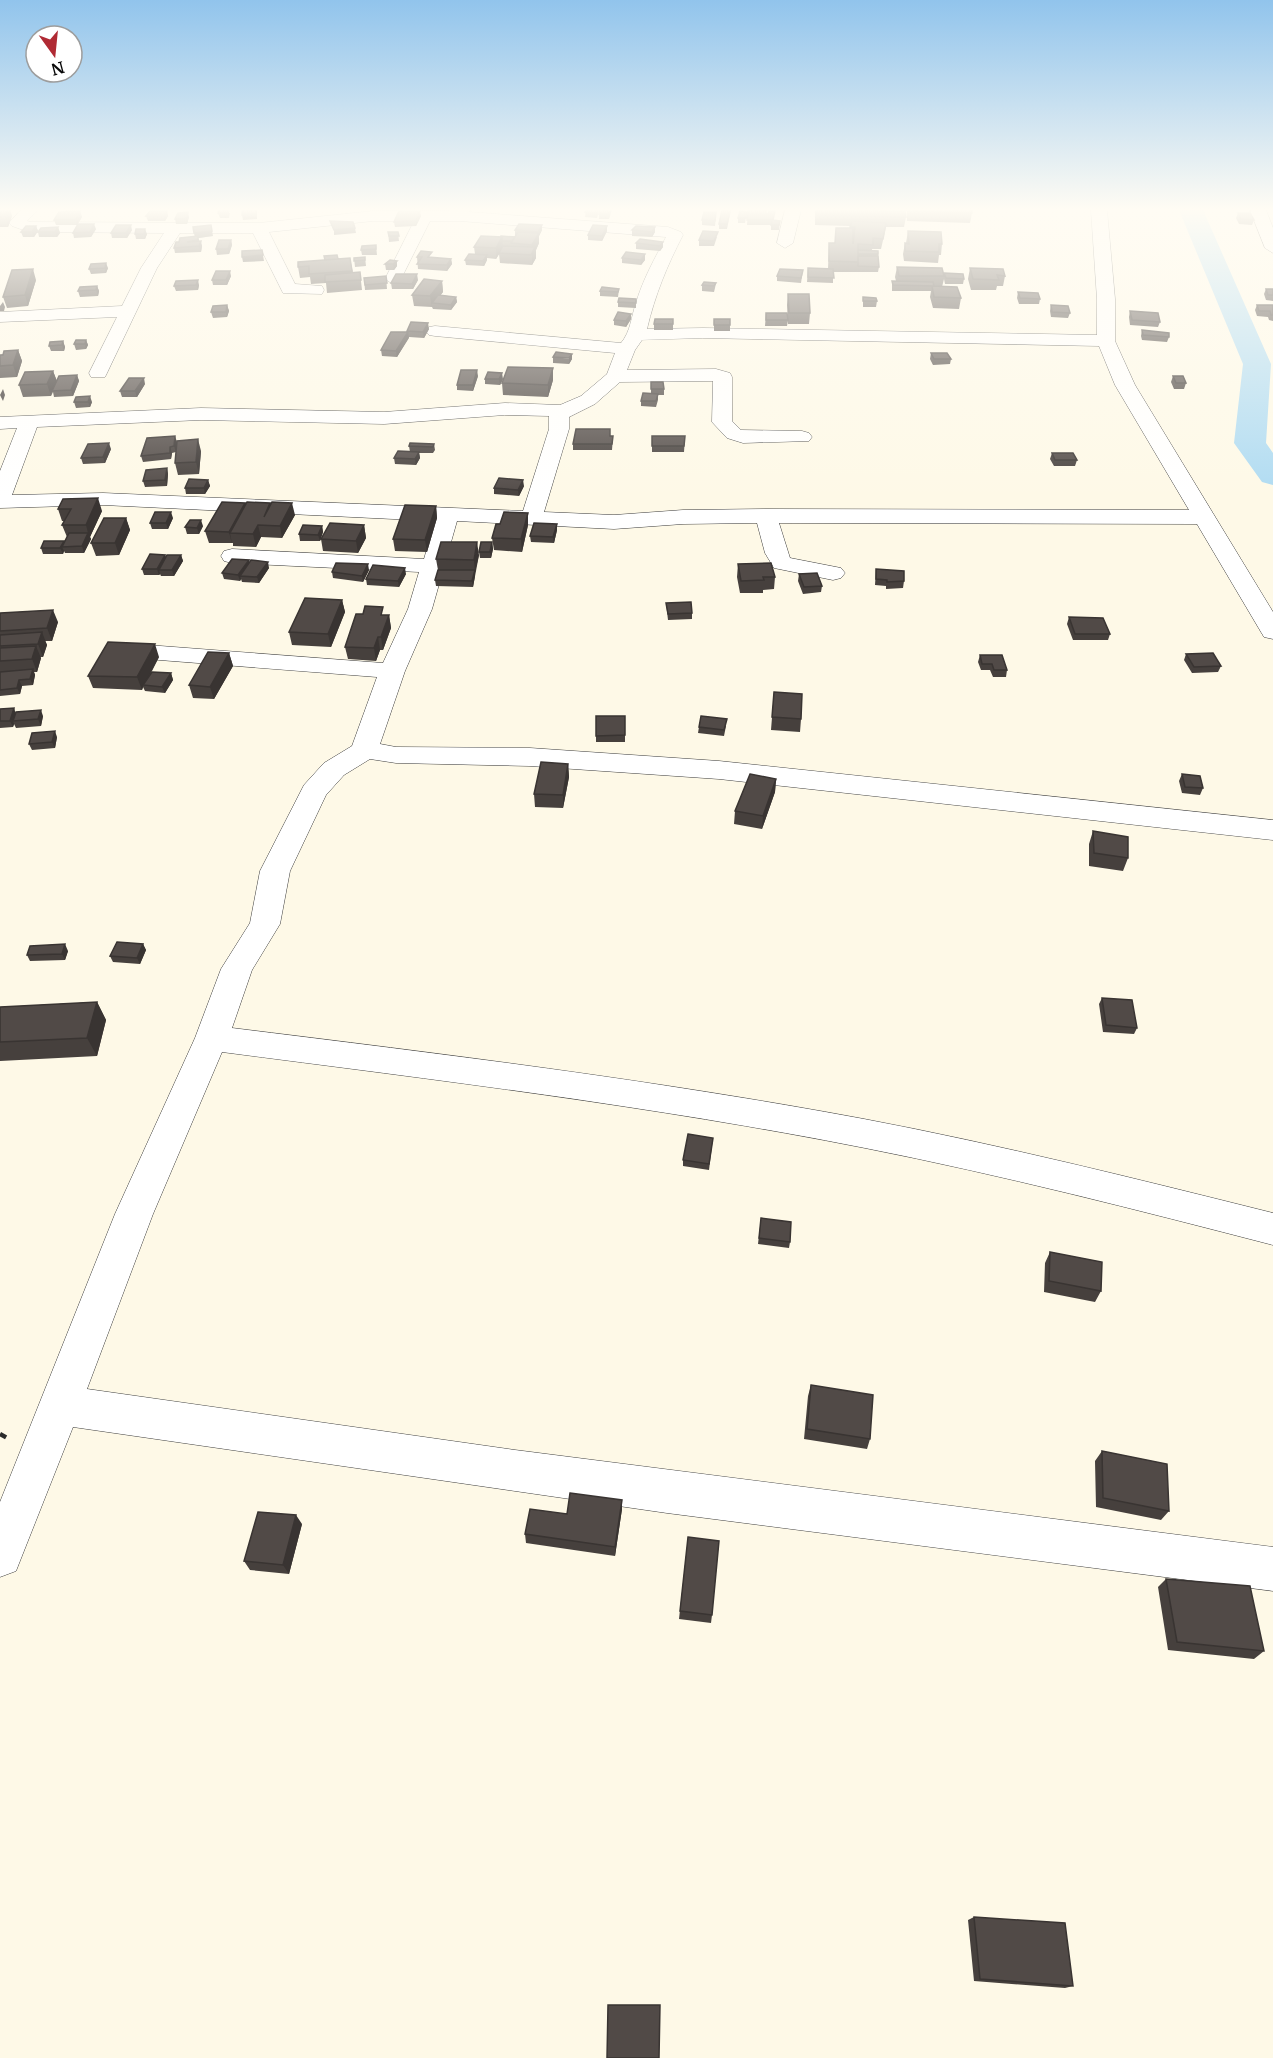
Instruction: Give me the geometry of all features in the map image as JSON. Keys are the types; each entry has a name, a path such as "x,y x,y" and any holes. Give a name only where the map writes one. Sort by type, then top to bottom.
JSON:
{"street":[{"path":"98,374 130,306"},
{"path":"0,423 201,414 384,418 505,409 563,411 588,400 615,376 632,342 643,306"},
{"path":"1106,306 1106,341 1125,385 1273,632"},
{"path":"0,317 127,311"},
{"path":"434,330 632,342 703,333 1106,341"},
{"path":"615,376 716,375 723,377 722,422 734,434 743,438 802,437"},
{"path":"531,520 563,411"},
{"path":"29,422 0,500 103,499 614,522 683,517 766,516 1202,517"},
{"path":"0,1555 61,1405 134,1214 212,1038 237,969 266,924 275,871 307,804 321,782 334,769 364,750 392,671 420,609 448,515"},
{"path":"766,516 776,553 782,563 833,573"},
{"path":"232,556 432,566"},
{"path":"121,650 392,671"},
{"path":"364,750 396,755 530,757 719,770 1273,830"},
{"path":"212,1038 371,1058 809,1123 1053,1173 1273,1229"},
{"path":"61,1405 298,1441 733,1501 1273,1569"}],"building":[{"path":"213,306 227,306 226,312 211,312"},
{"path":"789,306 810,306 810,313 789,313"},
{"path":"1051,306 1068,306 1070,313 1052,312"},
{"path":"1257,306 1273,306 1273,315 1270,311 1259,311"},
{"path":"1130,311 1158,313 1160,322 1132,320"},
{"path":"618,312 631,314 626,321 614,320"},
{"path":"766,313 787,313 788,320 766,320"},
{"path":"655,319 673,319 673,324 654,324"},
{"path":"714,319 730,319 730,325 714,325"},
{"path":"411,322 428,323 423,332 407,331"},
{"path":"1142,330 1169,333 1169,337 1143,335"},
{"path":"391,332 408,332 396,351 381,350"},
{"path":"76,340 86,340 85,344 74,344"},
{"path":"63,341 62,345 49,346 50,342"},
{"path":"18,350 13,365 0,366 0,355 3,355 4,351"},
{"path":"556,352 572,354 569,358 553,357"},
{"path":"931,353 947,353 951,359 934,359"},
{"path":"508,367 553,368 548,385 502,383"},
{"path":"461,370 477,370 473,385 457,385"},
{"path":"53,371 47,384 19,385 25,372"},
{"path":"488,372 502,373 499,379 485,379"},
{"path":"77,375 71,390 52,391 59,376"},
{"path":"1173,376 1183,376 1186,383 1176,383"},
{"path":"129,378 144,378 135,391 120,391"},
{"path":"651,382 663,382 664,389 651,389"},
{"path":"643,393 658,394 656,401 641,401"},
{"path":"90,396 88,402 74,402 76,397"},
{"path":"576,429 610,429 610,436 613,436 612,444 573,444"},
{"path":"175,436 174,446 170,447 170,453 141,456 147,438"},
{"path":"652,436 685,436 684,446 652,446"},
{"path":"198,439 196,462 175,463 177,441"},
{"path":"109,443 103,457 81,458 88,444"},
{"path":"410,443 434,444 433,447 409,446"},
{"path":"398,451 419,452 415,459 394,458"},
{"path":"1052,453 1073,453 1077,460 1055,460"},
{"path":"167,468 165,480 143,481 146,470"},
{"path":"499,478 523,480 518,490 494,488"},
{"path":"189,479 208,480 204,488 185,488"},
{"path":"98,498 86,525 62,525 71,509 58,509 63,499"},
{"path":"222,502 245,503 229,532 205,531"},
{"path":"247,502 270,503 264,517 272,502 292,503 280,526 258,525 253,534 230,533"},
{"path":"405,505 436,506 425,540 393,539"},
{"path":"155,512 171,512 166,523 150,523"},
{"path":"504,512 528,513 521,539 492,538 496,524 500,524"},
{"path":"104,518 126,518 115,543 91,543"},
{"path":"190,520 201,520 197,528 185,527"},
{"path":"330,523 364,525 356,541 321,539"},
{"path":"534,523 557,524 553,537 530,536"},
{"path":"303,525 322,526 318,535 299,534"},
{"path":"69,533 88,533 82,546 62,547"},
{"path":"44,541 64,541 60,548 41,548"},
{"path":"441,542 477,542 474,560 436,559"},
{"path":"481,542 492,542 490,552 479,552"},
{"path":"150,554 165,555 157,569 142,569"},
{"path":"167,555 181,555 172,570 159,570"},
{"path":"232,559 249,560 238,575 222,573"},
{"path":"251,560 268,562 257,577 240,576"},
{"path":"336,563 368,564 362,576 332,572"},
{"path":"771,563 775,577 741,581 738,564"},
{"path":"373,565 405,568 398,581 366,579"},
{"path":"876,569 904,571 904,581 887,582 887,580 876,579"},
{"path":"438,570 475,570 472,581 435,580"},
{"path":"817,573 822,586 804,587 799,574"},
{"path":"305,598 342,600 328,634 289,632"},
{"path":"691,602 692,613 668,614 666,603"},
{"path":"365,606 383,607 381,615 389,615 381,637 378,637 374,648 345,647 356,614 363,614"},
{"path":"53,610 47,628 0,631 0,613"},
{"path":"1069,617 1103,618 1110,634 1075,634"},
{"path":"42,632 38,644 0,646 0,635"},
{"path":"108,642 155,644 137,677 88,676"},
{"path":"36,646 32,659 0,661 0,648"},
{"path":"208,652 229,653 210,687 189,685"},
{"path":"1213,653 1221,666 1194,667 1186,654"},
{"path":"980,655 1002,655 1007,670 994,670 992,664 982,664"},
{"path":"33,669 30,679 19,680 17,688 0,690 0,672"},
{"path":"152,672 171,673 162,687 143,685"},
{"path":"774,692 802,694 801,719 772,717"},
{"path":"14,708 10,721 0,721 0,709"},
{"path":"41,710 38,719 13,721 16,712"},
{"path":"596,716 625,716 625,735 596,736"},
{"path":"701,716 727,719 724,730 699,727"},
{"path":"55,731 52,742 29,744 32,733"},
{"path":"541,762 568,764 563,795 534,794"},
{"path":"750,774 776,779 763,816 735,811"},
{"path":"1182,774 1200,776 1203,788 1185,787"},
{"path":"1093,831 1128,837 1128,858 1094,853"},
{"path":"117,942 143,944 137,958 110,956"},
{"path":"65,944 62,954 27,955 30,946"},
{"path":"1102,998 1132,1000 1137,1028 1106,1025"},
{"path":"97,1002 87,1038 0,1042 0,1007"},
{"path":"688,1134 713,1138 709,1164 683,1160"},
{"path":"761,1218 791,1222 790,1242 759,1238"},
{"path":"1050,1252 1102,1262 1101,1291 1049,1281"},
{"path":"811,1385 873,1395 870,1439 807,1429"},
{"path":"1102,1451 1167,1464 1169,1511 1103,1498"},
{"path":"570,1493 622,1500 615,1547 525,1534 530,1509 567,1514"},
{"path":"258,1512 296,1515 283,1565 244,1561"},
{"path":"688,1537 719,1541 712,1615 680,1611"},
{"path":"1166,1579 1250,1586 1264,1651 1177,1642"},
{"path":"974,1917 1065,1923 1073,1986 980,1979"},
{"path":"608,2005 660,2005 659,2058 607,2058"}],"waterway":[{"path":"1232,306 1257,364 1250,443 1273,475"}]}
